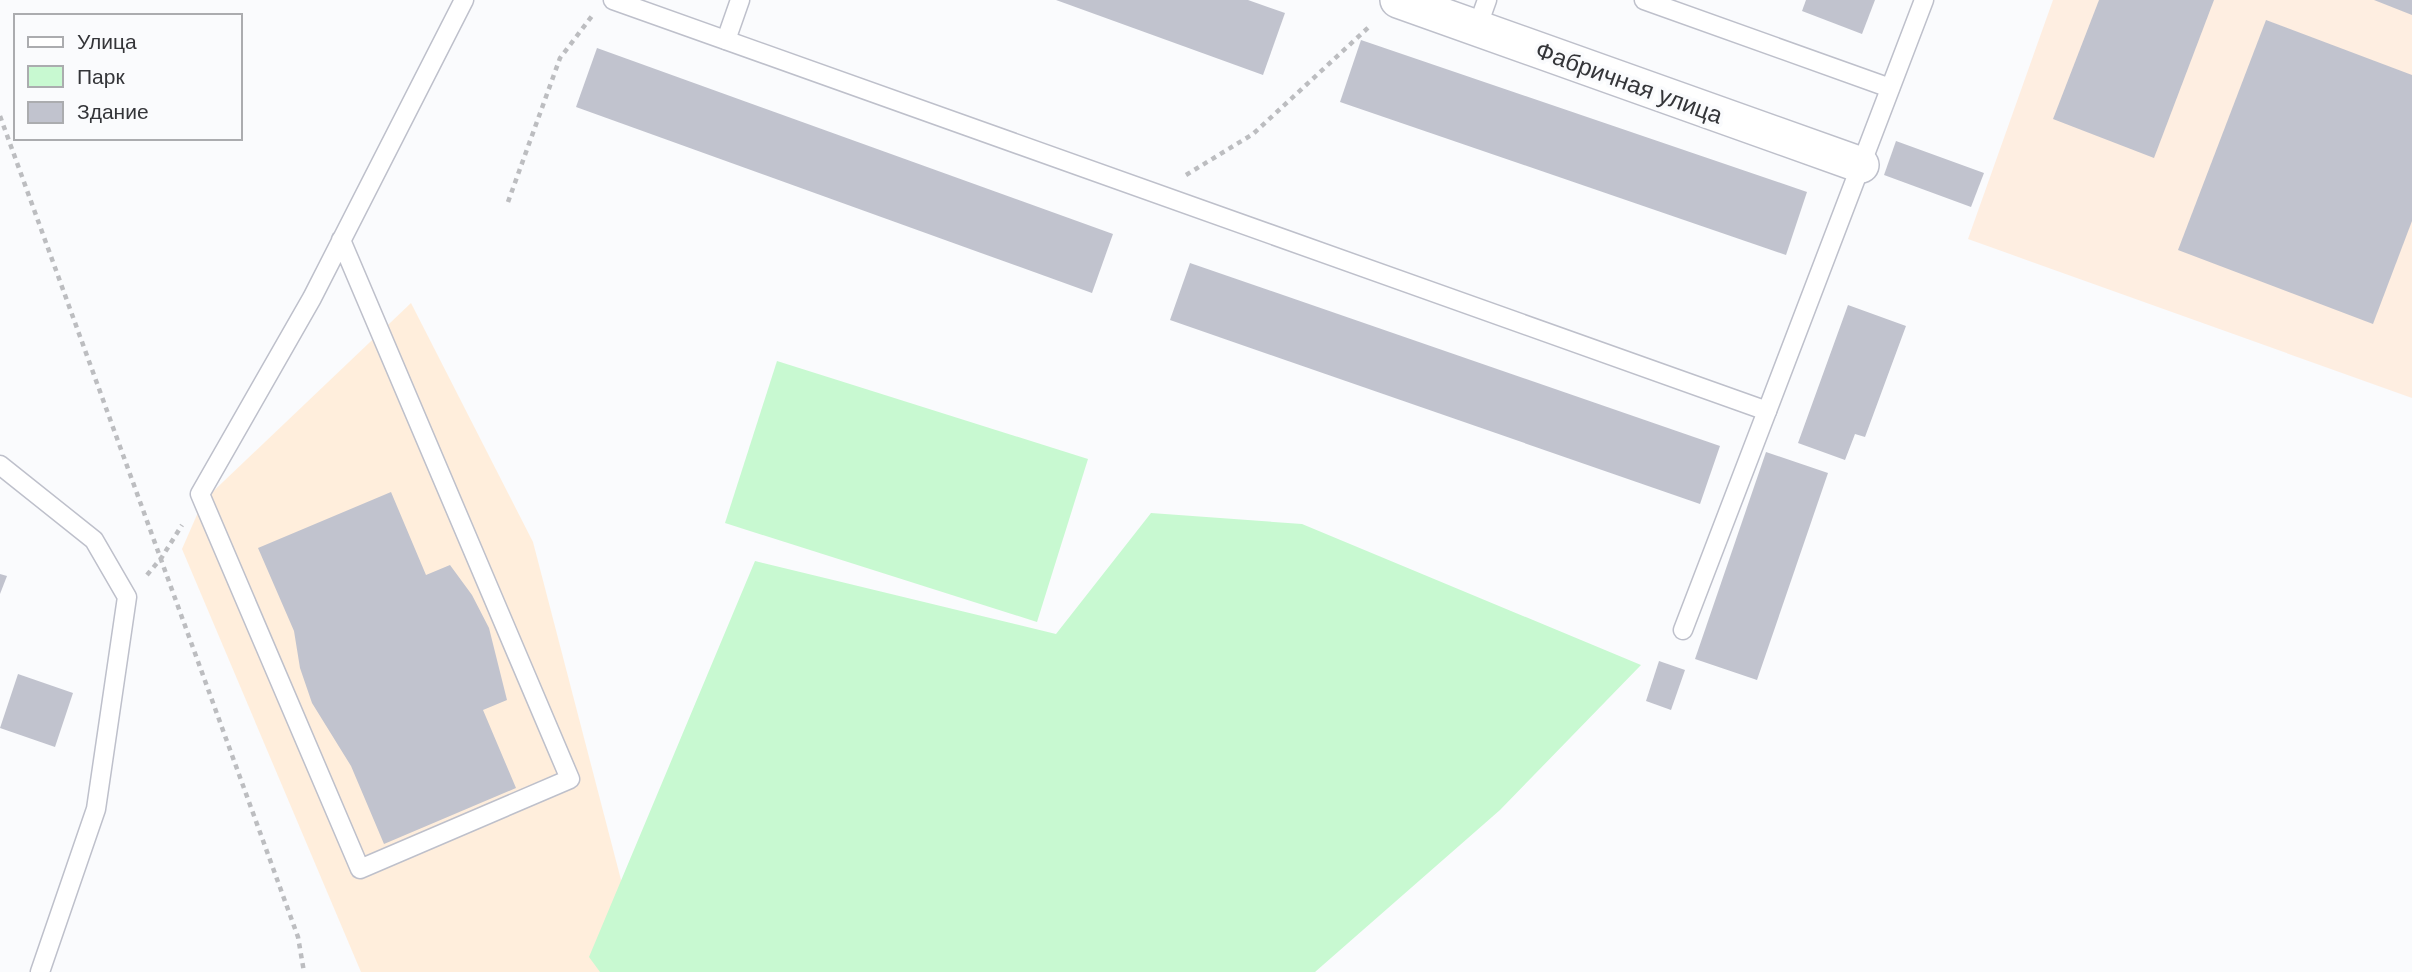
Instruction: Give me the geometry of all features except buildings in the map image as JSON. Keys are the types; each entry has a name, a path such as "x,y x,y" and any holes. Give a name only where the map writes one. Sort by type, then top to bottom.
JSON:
{"street":[{"name":"Фабричная улица","path":"1388,9 1482,14 1861,165"}],"lane":[{"path":"341,240 570,779 359,869 201,494 341,240 464,0"},
{"path":"726,40 740,0"},
{"path":"1644,0 1890,88"},
{"path":"1683,630 1924,0"},
{"path":"605,5 726,40 1767,411"},
{"path":"0,465 94,540 127,597 96,809 40,972"}],"path":[{"path":"508,202 560,58 605,5"},
{"path":"1155,193 1253,134 1388,9"},
{"path":"0,116 293,923 304,972"}],"shaded area":[{"path":"2053,0 2412,0 2412,398 1968,239"},
{"path":"411,303 533,542 645,972 361,972 182,549 203,501"}],"green space":[{"path":"777,361 1088,459 1037,622 725,523"},
{"path":"1151,513 1302,524 1641,665 1500,810 1315,972 600,972 589,957 755,561 1056,634"}]}
